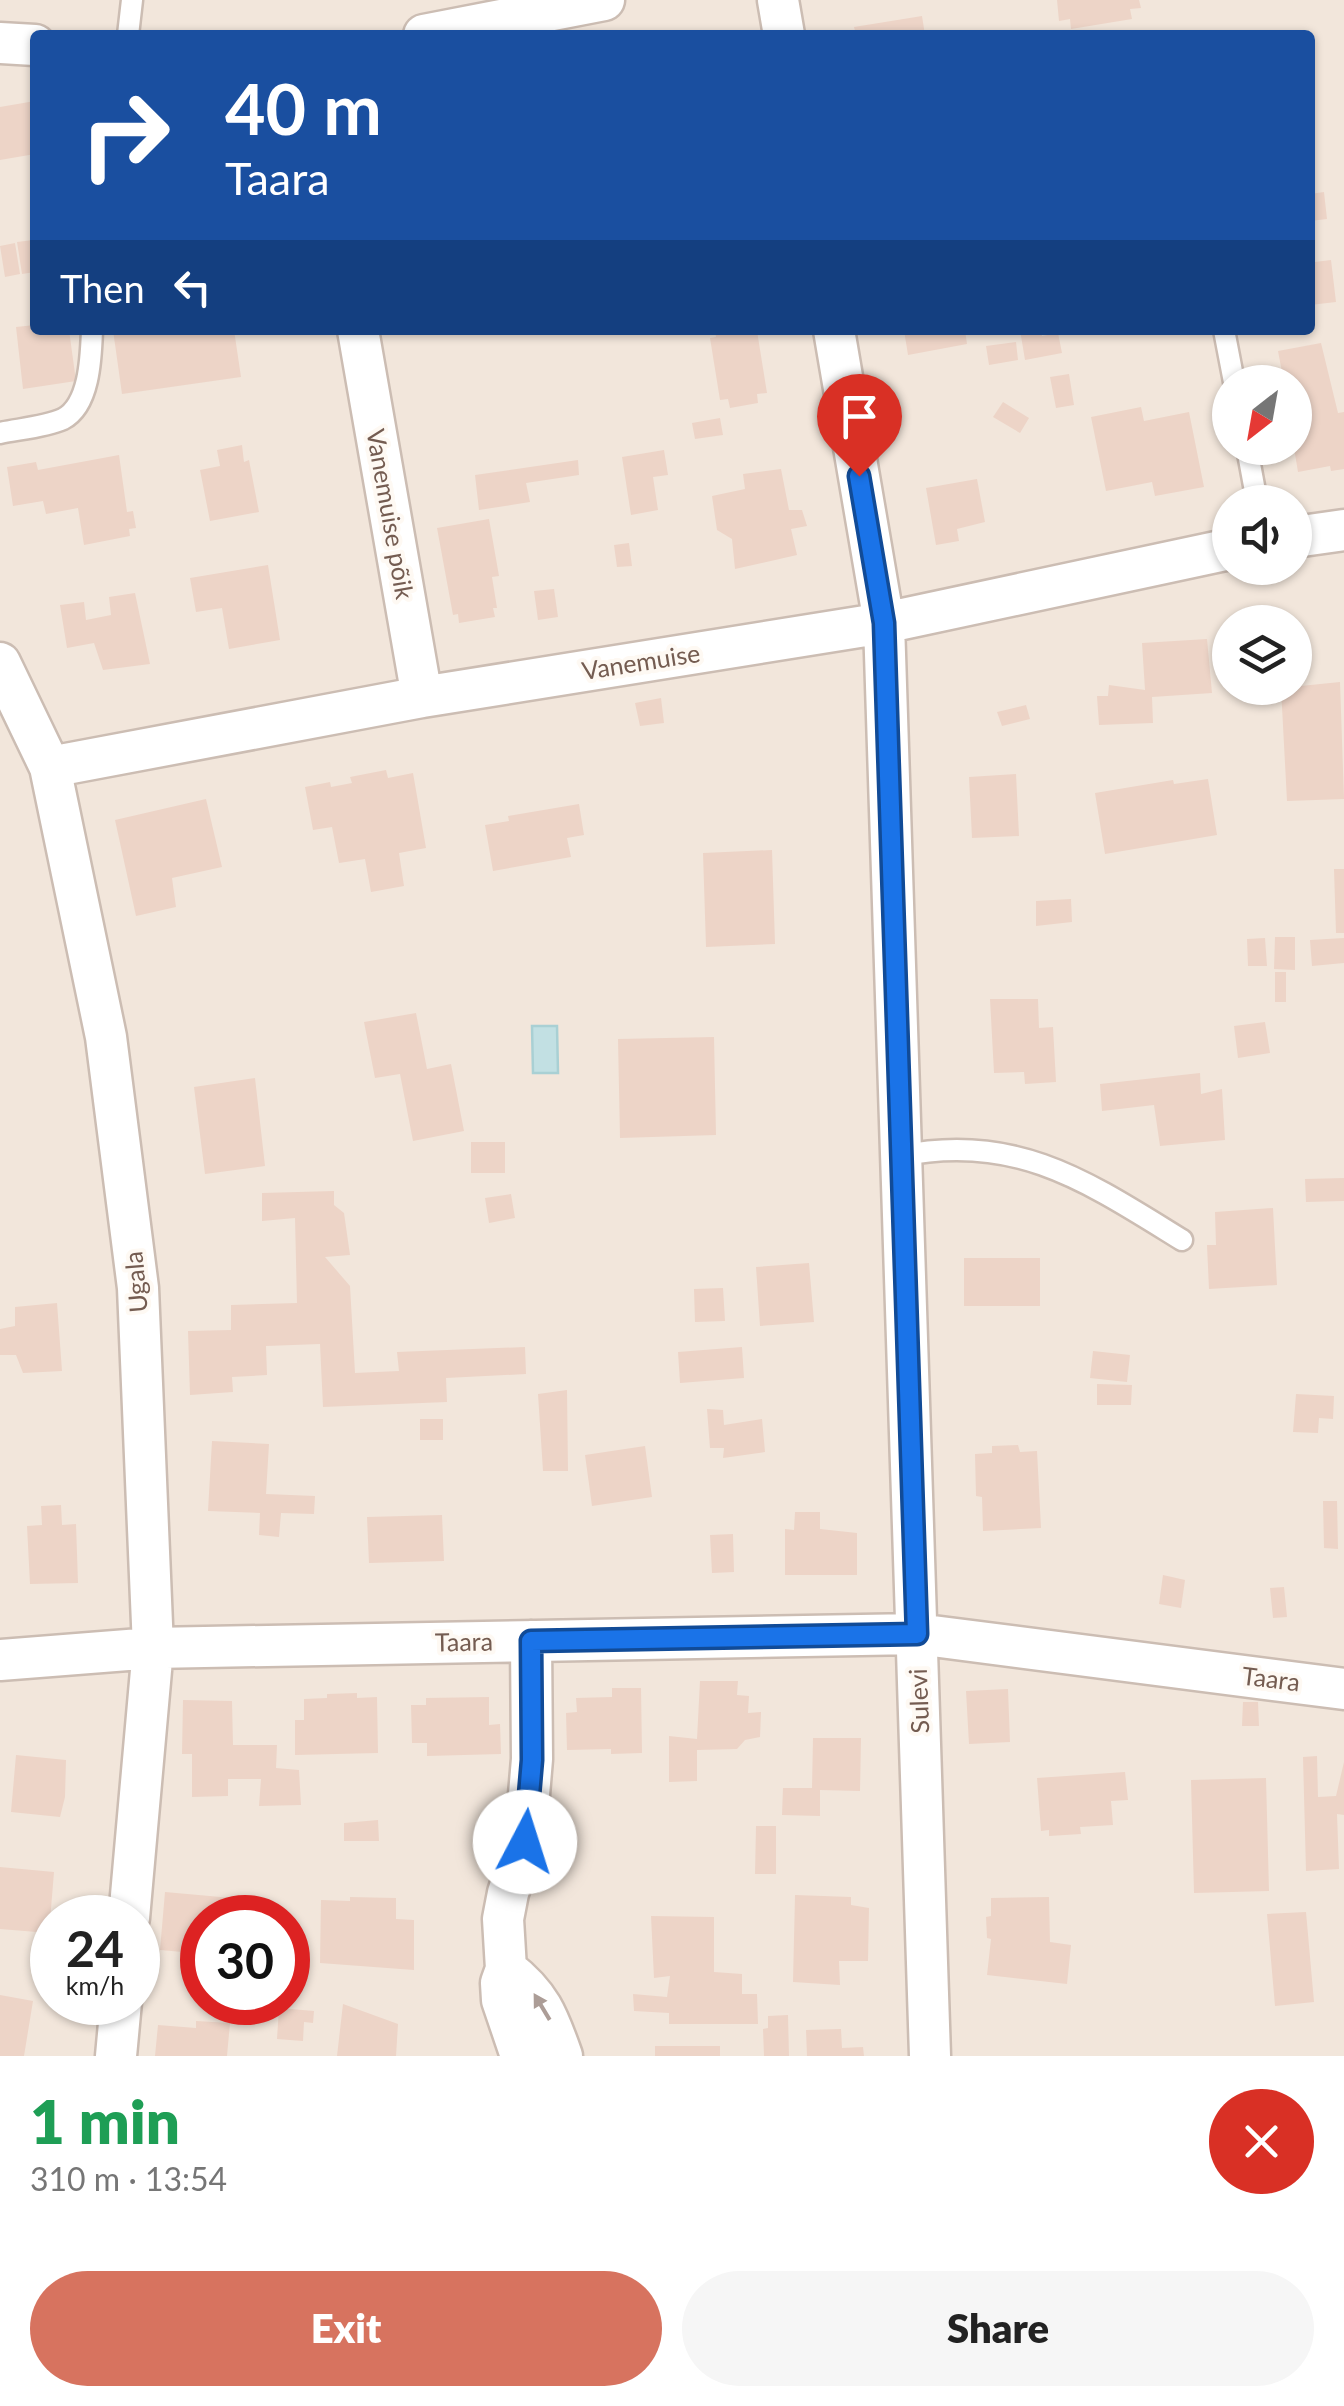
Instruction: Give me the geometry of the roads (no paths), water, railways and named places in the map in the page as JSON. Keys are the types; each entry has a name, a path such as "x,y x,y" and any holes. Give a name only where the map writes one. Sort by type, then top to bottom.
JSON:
{"street":[{"path":"450,30 604,0"},
{"path":"778,0 783,30"},
{"path":"0,43 30,45"},
{"name":"Vanemuise põik","path":"359,335 422,697"},
{"name":"Sulevi","path":"835,335 884,623 930,2056"},
{"path":"1312,535 1344,530"},
{"name":"Vanemuise","path":"50,767 422,697 884,623 1212,553"},
{"name":"Ugala","path":"0,663 50,767 106,1037 138,1288 153,1648 131,1895"},
{"name":"Taara","path":"0,1660 153,1648 917,1634 1344,1689"},
{"path":"520,2056 502,2000 501,1983 506,1969 503,1920 525,1842 532,1760 531,1641"},
{"path":"506,1969 528,1986 547,2012 562,2056"},
{"path":"116,2056 119,2025"}],"lane":[{"path":"129,30 132,0"},
{"path":"0,434 64,418 76,408 85,387 91,335"},
{"path":"1225,335 1231,365"},
{"path":"900,1156 954,1148 1005,1153 1052,1166 1115,1198 1182,1240"}],"water":[{"path":"532,1026 557,1026 558,1073 533,1073"}]}
